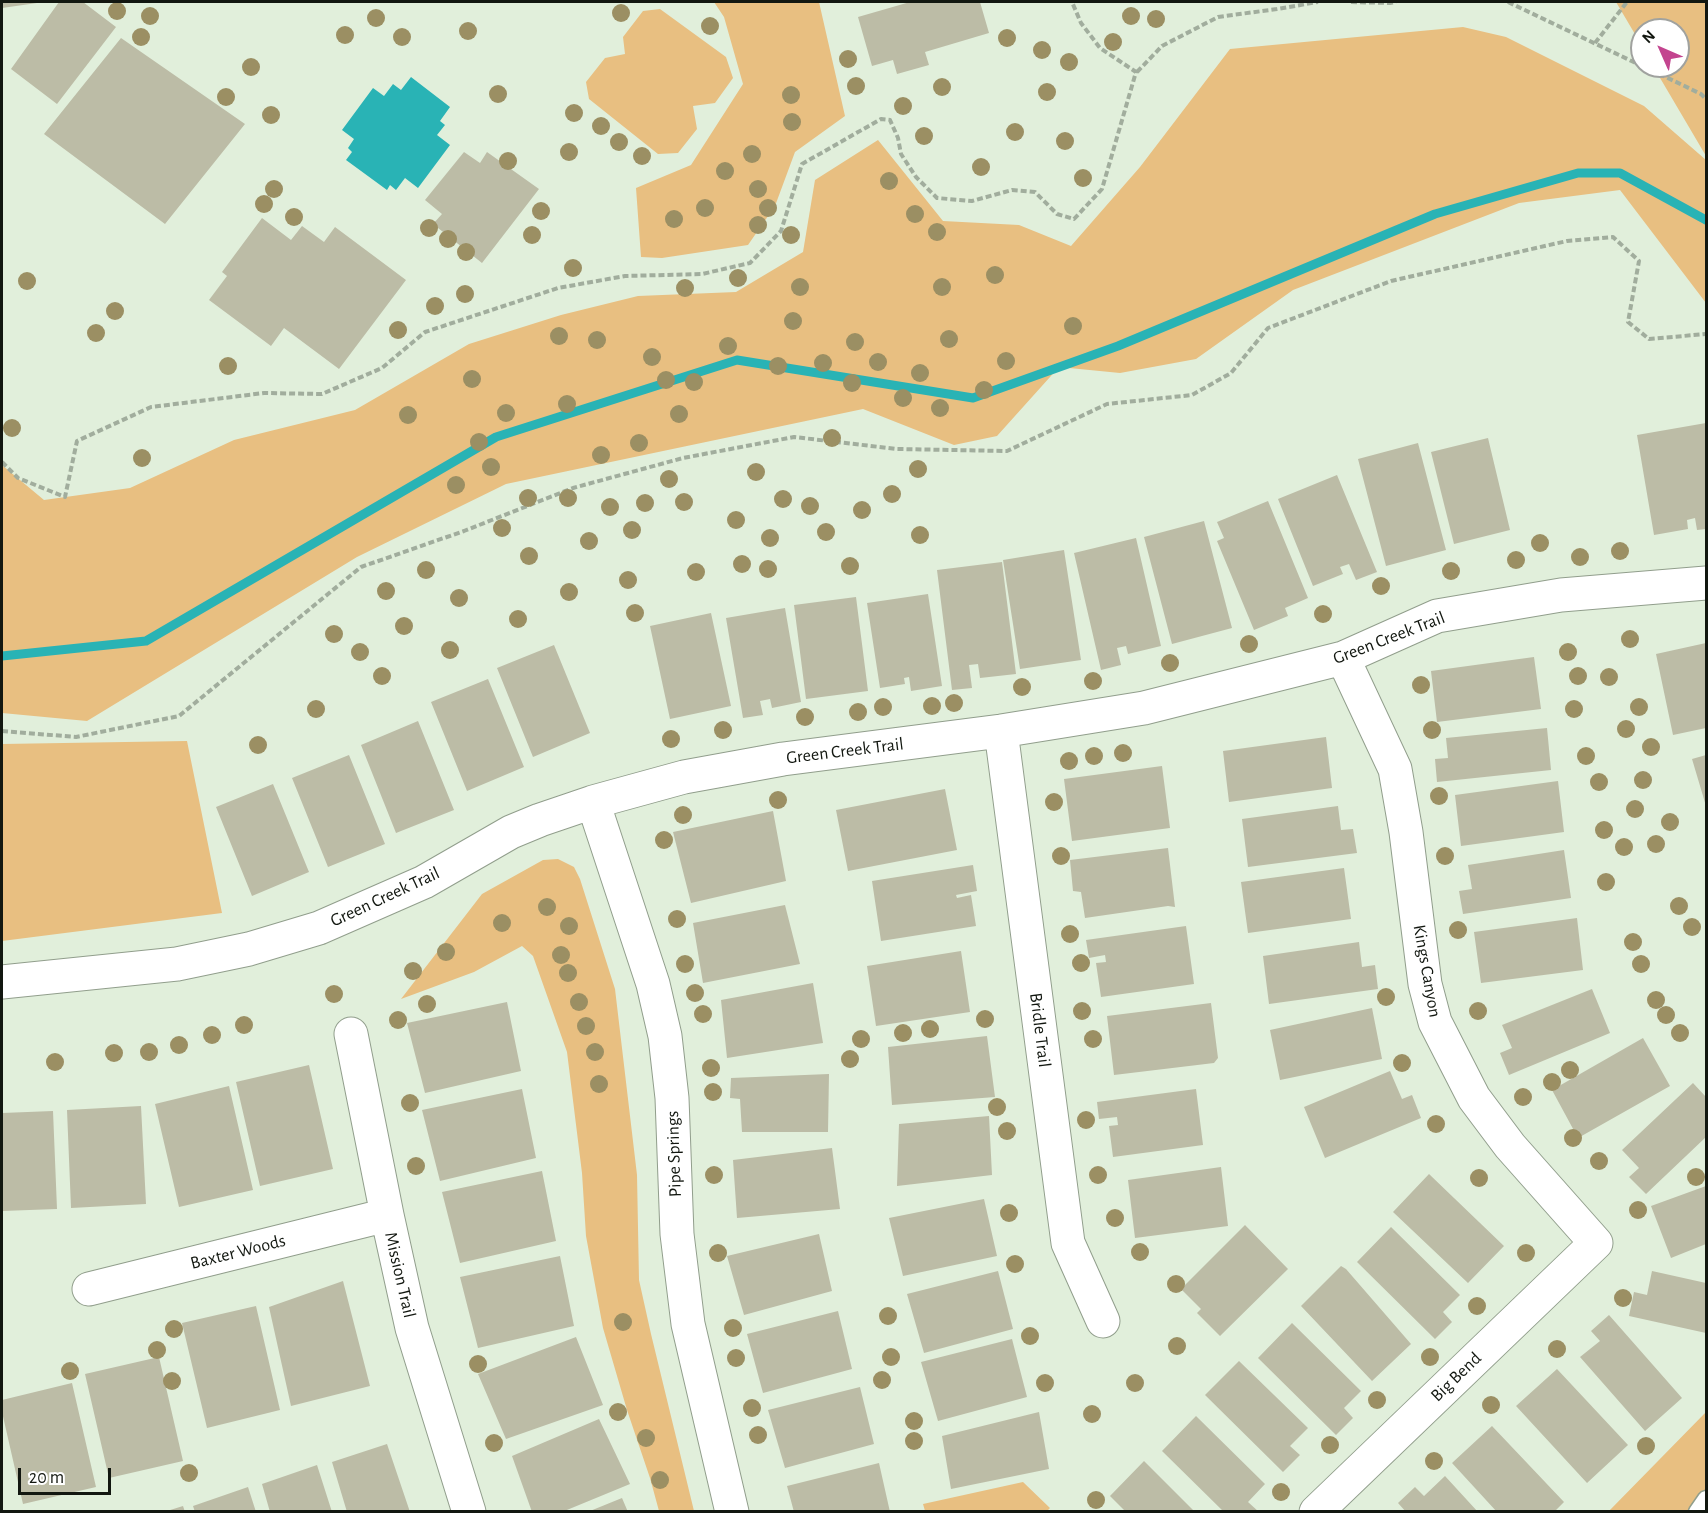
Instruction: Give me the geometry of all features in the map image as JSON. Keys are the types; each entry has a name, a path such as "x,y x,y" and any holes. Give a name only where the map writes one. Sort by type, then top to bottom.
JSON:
{"street":[{"name":"Green Creek Trail","path":"2,982 177,964 249,949 319,928 424,882 511,832 540,820 593,802 684,777 783,759 1001,731 1144,708 1343,658 1437,616 1561,594 1707,583"},
{"name":"Kings Canyon","path":"1343,658 1395,769 1406,832 1425,984 1435,1022 1474,1098 1510,1146 1596,1243"},
{"name":"Bridle Trail","path":"1001,731 1068,1243 1103,1322"},
{"name":"Pipe Springs","path":"593,802 653,984 665,1036 672,1098 677,1234 688,1324 732,1512"},
{"name":"Mission Trail","path":"351,1034 412,1328 469,1512"},
{"name":"Baxter Woods","path":"89,1289 387,1215"},
{"name":"Big Bend","path":"1316,1512 1596,1243"}],"lane":[{"path":"1697,1512 1707,1499"}],"path":[{"path":"1072,2 1081,23 1100,48 1136,72"},
{"path":"2,462 18,478 65,497 78,441 151,408 264,393 322,394 382,368 425,332 558,288 626,276 702,274 750,262 781,231 802,164 881,119 890,120 898,138 901,154 916,177 937,198 972,201 1012,190 1035,192 1057,214 1074,219 1102,189 1136,72 1162,46 1218,17 1318,2"},
{"path":"1351,2 1396,2"},
{"path":"1508,2 1630,60"},
{"path":"1595,43 1627,2"},
{"path":"1667,78 1707,99"},
{"path":"2,731 76,737 179,716 361,567 464,531 573,488 684,458 794,437 897,449 1007,451 1107,404 1192,395 1231,373 1268,328 1391,281 1568,241 1613,237 1639,261 1628,322 1649,339 1707,334"}],"shaded area":[{"path":"714,2 819,2 845,116 795,152 775,206 748,245 662,258 641,257 636,188 691,165 743,84 724,17"},
{"path":"1616,2 1706,2 1706,156 1660,78 1690,78 1690,18 1630,18 1630,26"},
{"path":"660,9 726,57 733,78 715,103 693,106 697,129 678,153 658,154 589,99 586,82 605,58 625,54 623,37 643,11"},
{"path":"1463,27 1506,37 1644,106 1706,160 1706,303 1620,190 1519,203 1293,290 1196,359 1120,373 1059,367 997,436 954,445 863,409 506,484 357,557 87,721 2,713 2,465 44,500 130,488 234,440 355,410 469,344 561,315 638,296 736,292 803,252 815,180 878,140 943,221 1019,225 1071,246 1140,167 1230,49"},
{"path":"187,741 222,913 2,941 2,744"},
{"path":"558,859 574,867 580,879 615,989 637,1175 639,1280 694,1511 659,1511 603,1328 586,1236 582,1173 567,1052 533,956 522,946 474,972 401,999 482,894 543,860"},
{"path":"1706,1412 1706,1511 1609,1511"},
{"path":"1023,1482 1050,1508 1047,1511 925,1511 923,1504"}],"water":[{"path":"411,77 450,107 440,121 445,125 437,135 450,145 418,188 405,178 396,190 390,185 387,190 346,160 352,152 348,148 354,139 342,130 373,88 384,96 393,84 401,90"}],"building":[{"path":"2,2 36,2 37,3 2,8"},
{"path":"59,2 83,2 116,27 57,104 11,69"},
{"path":"910,2 980,2 989,33 925,52 929,65 897,74 893,60 872,66 858,17"},
{"path":"121,38 245,124 165,224 44,134"},
{"path":"464,152 480,163 487,152 539,189 482,263 433,224 442,214 425,200"},
{"path":"262,218 291,240 302,226 324,242 335,227 406,280 339,369 284,328 271,346 209,300 227,276 222,272"},
{"path":"1706,423 1706,529 1697,530 1695,518 1687,520 1688,529 1654,535 1637,435"},
{"path":"1488,438 1510,530 1454,544 1431,452"},
{"path":"1418,443 1446,550 1386,566 1358,459"},
{"path":"1337,475 1377,572 1356,580 1349,564 1340,567 1343,574 1313,586 1278,499"},
{"path":"1268,501 1308,598 1285,608 1288,616 1254,630 1217,541 1224,538 1217,522"},
{"path":"1204,521 1232,628 1172,644 1144,537"},
{"path":"1136,538 1161,646 1128,654 1126,646 1117,648 1121,665 1101,670 1074,553"},
{"path":"1064,550 1081,660 1020,669 1003,560"},
{"path":"1002,562 1016,674 980,678 978,664 969,665 972,688 952,690 937,570"},
{"path":"928,594 942,686 911,691 909,677 904,678 905,684 880,688 867,603"},
{"path":"856,597 868,691 806,699 794,605"},
{"path":"785,608 801,702 772,708 770,699 760,701 763,715 743,718 726,618"},
{"path":"711,613 731,706 670,719 650,626"},
{"path":"1706,643 1706,728 1673,735 1656,654"},
{"path":"554,645 590,733 533,757 497,668"},
{"path":"1534,657 1541,709 1437,722 1431,671"},
{"path":"488,679 524,767 467,791 431,702"},
{"path":"418,721 454,810 396,833 361,745"},
{"path":"1547,728 1551,770 1437,782 1435,759 1448,758 1446,738"},
{"path":"1326,737 1332,788 1229,802 1223,751"},
{"path":"349,755 385,844 328,867 292,778"},
{"path":"1706,755 1706,806 1692,759"},
{"path":"1162,766 1170,828 1072,841 1064,779"},
{"path":"1558,781 1564,832 1461,846 1455,795"},
{"path":"273,784 309,872 252,896 216,807"},
{"path":"945,789 957,850 848,871 836,810"},
{"path":"1338,806 1341,830 1353,829 1357,853 1248,867 1242,819"},
{"path":"773,811 786,881 691,903 673,832"},
{"path":"1168,848 1175,907 1168,906 1085,918 1081,892 1073,891 1070,860"},
{"path":"1564,850 1571,898 1463,914 1459,891 1472,889 1468,865"},
{"path":"973,865 977,891 956,895 957,898 971,895 976,926 881,941 872,881"},
{"path":"1344,868 1351,919 1248,933 1241,882"},
{"path":"785,905 800,964 703,983 693,923"},
{"path":"1577,918 1583,970 1481,983 1474,932"},
{"path":"1186,926 1194,984 1101,997 1096,963 1106,962 1105,955 1089,958 1086,940"},
{"path":"1359,942 1362,967 1375,965 1378,989 1269,1004 1263,956"},
{"path":"961,951 970,1012 876,1026 867,966"},
{"path":"813,983 823,1043 727,1058 721,1000"},
{"path":"1592,989 1610,1033 1509,1075 1500,1053 1512,1048 1502,1025"},
{"path":"507,1002 521,1071 425,1093 407,1023"},
{"path":"1211,1003 1218,1058 1214,1063 1114,1075 1107,1016"},
{"path":"1372,1008 1382,1059 1280,1080 1270,1030"},
{"path":"987,1036 995,1097 892,1105 888,1047"},
{"path":"1643,1038 1670,1086 1578,1138 1552,1090"},
{"path":"309,1065 333,1169 260,1186 236,1082"},
{"path":"1390,1071 1402,1099 1412,1095 1421,1118 1325,1158 1304,1107"},
{"path":"829,1074 828,1132 742,1132 740,1099 730,1098 731,1078"},
{"path":"1693,1083 1706,1097 1706,1137 1646,1194 1629,1177 1639,1168 1622,1150"},
{"path":"229,1086 253,1190 179,1207 155,1104"},
{"path":"522,1089 536,1158 440,1181 422,1110"},
{"path":"1196,1089 1203,1145 1113,1157 1109,1126 1118,1125 1117,1117 1099,1119 1097,1102"},
{"path":"141,1106 146,1204 71,1208 67,1110"},
{"path":"53,1111 57,1209 2,1211 2,1113"},
{"path":"989,1116 992,1175 897,1186 899,1124"},
{"path":"832,1148 840,1209 737,1218 733,1160"},
{"path":"1221,1167 1228,1226 1135,1238 1128,1180"},
{"path":"542,1171 556,1241 460,1263 442,1192"},
{"path":"1429,1174 1504,1246 1468,1283 1393,1212"},
{"path":"1706,1186 1706,1244 1671,1258 1651,1206"},
{"path":"984,1199 997,1256 903,1276 889,1218"},
{"path":"1245,1225 1288,1269 1220,1336 1197,1313 1201,1309 1181,1289"},
{"path":"1391,1227 1460,1295 1443,1312 1452,1322 1435,1339 1357,1262"},
{"path":"819,1234 832,1291 744,1315 727,1256"},
{"path":"560,1256 574,1326 478,1348 460,1277"},
{"path":"1341,1266 1411,1344 1372,1381 1301,1306"},
{"path":"998,1271 1013,1329 924,1353 907,1294"},
{"path":"1652,1271 1706,1283 1706,1333 1629,1316 1634,1292 1647,1295"},
{"path":"343,1281 370,1386 291,1406 269,1307"},
{"path":"256,1306 280,1410 207,1428 182,1323"},
{"path":"838,1311 852,1369 763,1393 747,1334"},
{"path":"1609,1315 1682,1398 1645,1431 1580,1357 1600,1341 1591,1331"},
{"path":"1292,1323 1361,1391 1344,1408 1353,1418 1336,1435 1258,1358"},
{"path":"576,1337 603,1405 506,1439 478,1374"},
{"path":"1012,1339 1027,1397 938,1421 921,1362"},
{"path":"159,1357 183,1461 109,1478 85,1374"},
{"path":"1239,1361 1308,1428 1290,1446 1300,1455 1283,1472 1205,1395"},
{"path":"1557,1369 1628,1445 1587,1483 1516,1406"},
{"path":"72,1383 96,1487 23,1504 2,1412 2,1400"},
{"path":"860,1387 874,1444 785,1468 768,1410"},
{"path":"1039,1412 1049,1469 951,1489 942,1436"},
{"path":"1196,1416 1265,1484 1248,1502 1259,1512 1224,1512 1162,1451"},
{"path":"599,1419 630,1484 562,1512 532,1512 512,1456"},
{"path":"1492,1426 1564,1502 1554,1512 1497,1512 1452,1463"},
{"path":"387,1444 410,1512 347,1512 332,1462"},
{"path":"1144,1461 1195,1512 1126,1512 1110,1496"},
{"path":"879,1463 890,1512 794,1512 787,1486"},
{"path":"317,1465 332,1512 270,1512 262,1484"},
{"path":"1445,1476 1478,1512 1406,1512 1398,1503 1415,1487 1424,1496"},
{"path":"248,1487 256,1512 195,1512 193,1506"},
{"path":"622,1498 628,1512 590,1512 590,1511"},
{"path":"183,1506 185,1512 167,1512 167,1511"}],"waterway":[{"path":"2,656 146,641 496,437 737,360 973,398 1118,346 1435,214 1578,173 1620,173 1706,220"}]}
